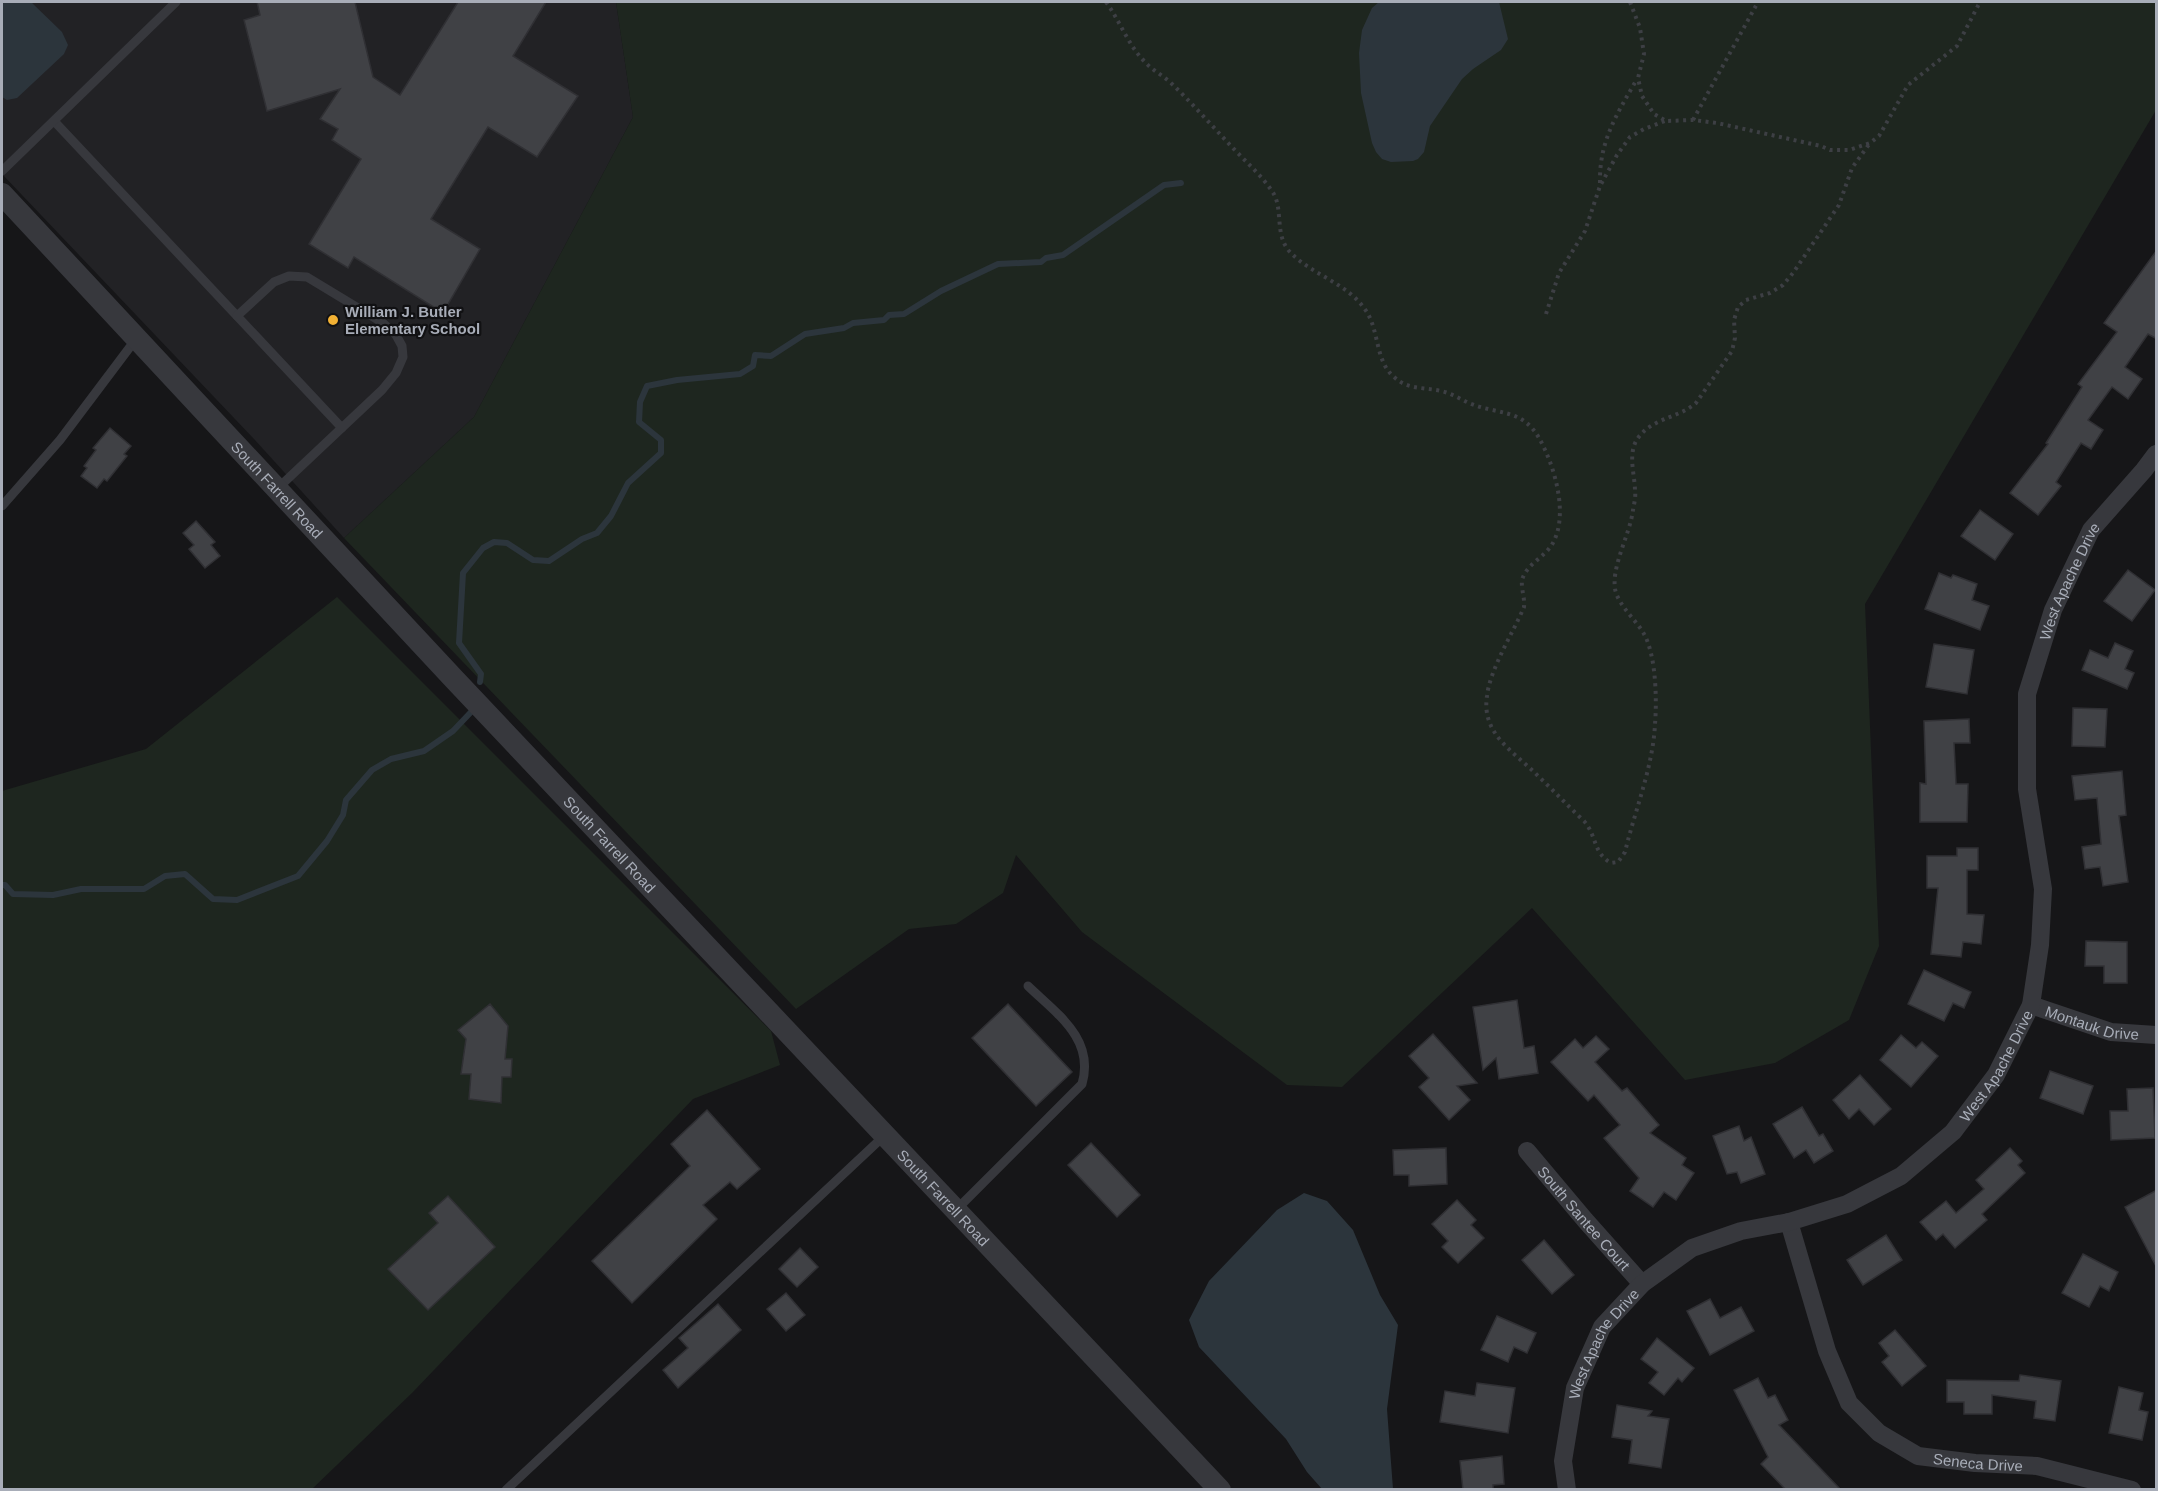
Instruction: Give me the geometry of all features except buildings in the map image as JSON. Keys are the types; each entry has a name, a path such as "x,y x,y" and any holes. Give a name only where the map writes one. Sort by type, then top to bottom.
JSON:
{"street":[{"name":"South Farrell Road","path":"2,194 276,489 1220,1490"},
{"name":"West Apache Drive","path":"1568,1490 1563,1461 1575,1388 1602,1327 1642,1284 1692,1248 1741,1231 1789,1222 1847,1204 1901,1176 1953,1132 1996,1075 2031,1005 2040,945 2043,889 2027,789 2027,694 2053,610 2091,530 2157,454"},
{"name":"Montauk Drive","path":"2031,1005 2111,1032 2157,1035"},
{"name":"South Santee Court","path":"1527,1151 1642,1284"},
{"name":"Seneca Drive","path":"1789,1222 1827,1351 1849,1403 1879,1433 1918,1456 1975,1463 2037,1466 2132,1490"}],"lane":[{"path":"2,171 176,2"},
{"path":"54,121 342,428"},
{"path":"237,316 274,282 289,276 307,277 383,323 396,335 402,346 403,357 396,373 382,390 276,489"},
{"path":"2,506 60,440 136,339"},
{"path":"956,1210 1082,1084 1087,1068 1084,1053 1075,1032 1028,987"},
{"path":"506,1490 886,1134"}],"path":[{"path":"1106,2 1145,62 1179,92 1274,193 1281,237 1286,248 1296,259 1340,286 1363,306 1371,317 1381,358 1391,375 1402,384 1418,389 1440,390 1469,403 1522,418 1539,438 1560,500 1558,534 1551,548 1526,571 1522,581 1524,607 1493,674 1487,696 1487,710 1495,736 1584,821 1590,828 1598,852 1611,863 1618,862 1625,852 1649,764 1655,724 1654,676 1648,642 1626,612 1616,593 1614,578 1633,512 1636,494 1632,467 1634,448 1638,438 1647,429 1662,420 1690,409 1696,403 1732,351 1735,338 1734,320 1738,307 1746,300 1770,293 1783,285 1793,273 1839,205 1852,168 1870,143 1879,136 1908,85 1957,46 1980,2"},
{"path":"1600,186 1606,136 1611,123 1638,78 1644,54 1640,28 1630,2"},
{"path":"1693,120 1732,45 1758,2"},
{"path":"1638,78 1642,96 1654,114 1666,121"},
{"path":"1546,314 1559,273 1585,231 1600,186 1630,137 1644,129 1666,121 1693,120 1738,127 1830,150 1849,150 1870,143"}],"shaded area":[{"name":"William J. Butler Elementary School","path":"2,2 616,2 633,117 474,417 344,538 254,439 2,174"},
{"path":"2,2 31,2 62,32 68,45 64,54 17,98 7,100 2,97"},
{"path":"616,2 2156,2 2156,110 1865,604 1879,946 1849,1020 1775,1063 1685,1080 1532,908 1342,1087 1287,1085 1082,932 1016,855 1003,893 956,924 909,929 796,1009 344,538 474,417 633,117"},
{"path":"1379,2 1499,2 1508,39 1501,50 1462,79 1430,126 1424,152 1413,161 1391,162 1382,159 1376,152 1361,93 1359,53 1362,30 1372,8"},
{"path":"337,597 771,1031 780,1065 693,1099 412,1393 312,1489 2,1490 2,791 146,749"},
{"path":"1304,1193 1327,1201 1353,1230 1380,1295 1398,1325 1387,1409 1393,1489 1322,1489 1307,1472 1286,1439 1199,1347 1189,1320 1209,1281 1277,1210"}],"waterway":[{"path":"480,682 481,674 459,643 463,573 483,548 494,542 507,543 533,560 549,561 582,539 597,533 611,516 628,483 661,453 661,440 639,422 640,402 647,386 677,380 740,374 753,366 755,355 771,356 805,334 844,328 853,323 884,320 889,315 904,314 941,291 998,264 1041,262 1046,258 1063,255 1164,185 1181,183"},
{"path":"2,885 5,885 13,894 53,895 81,889 144,889 165,876 185,874 213,899 237,900 298,876 327,841 343,815 346,800 372,770 391,759 424,751 453,731 472,711"}],"place":[{"name":"William J. Butler Elementary School","path":"333,320"}]}
